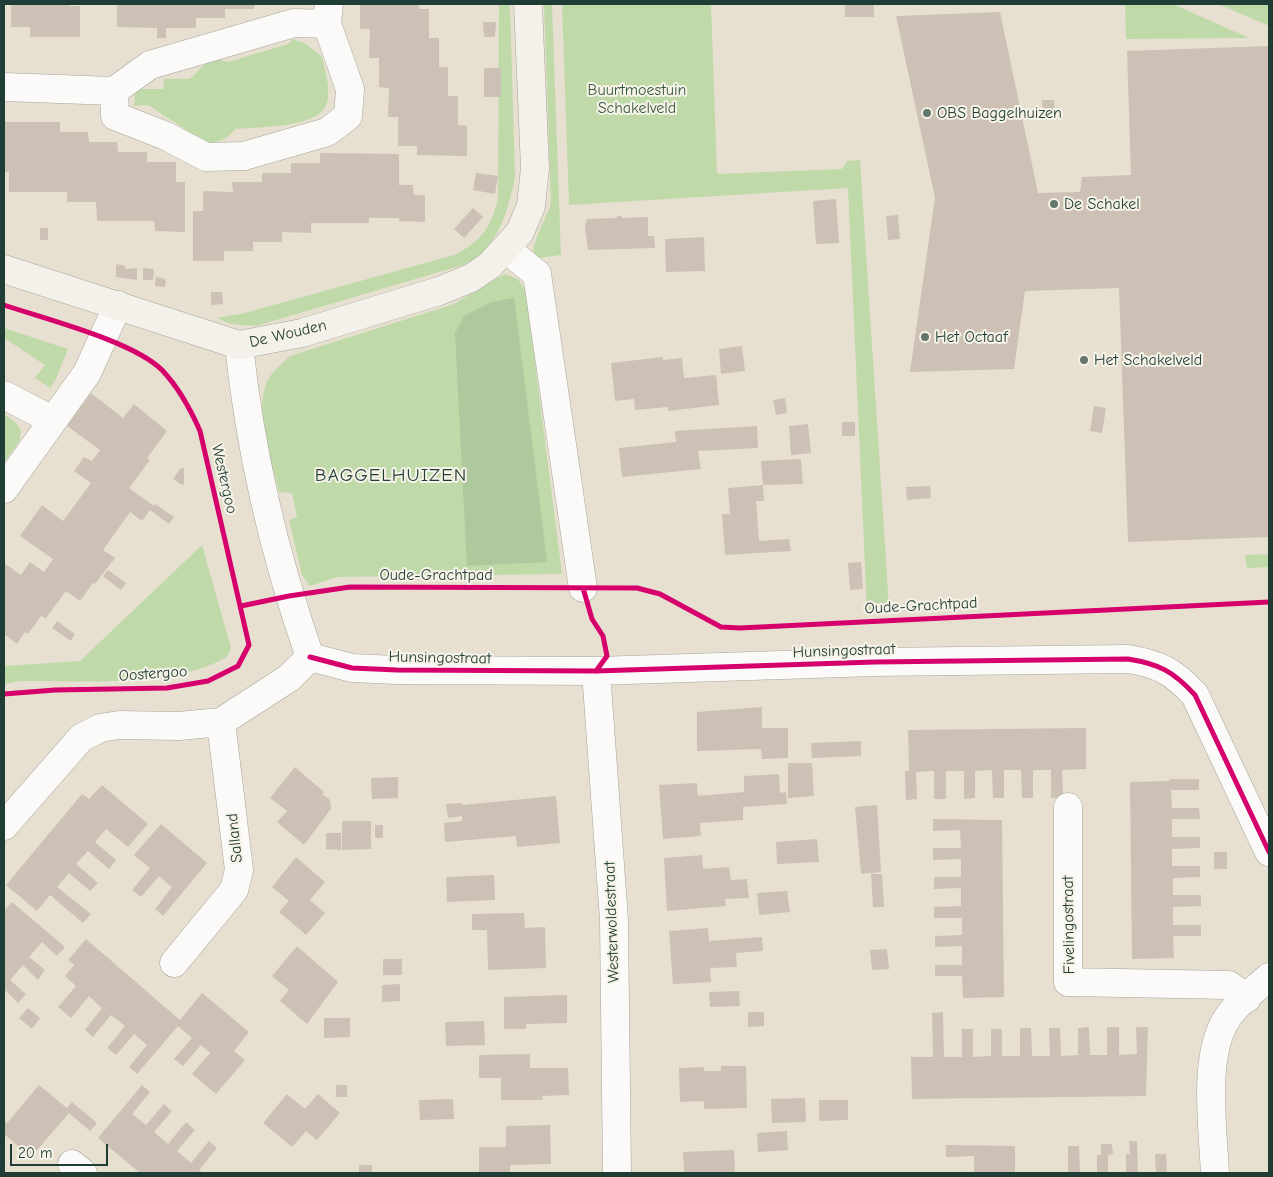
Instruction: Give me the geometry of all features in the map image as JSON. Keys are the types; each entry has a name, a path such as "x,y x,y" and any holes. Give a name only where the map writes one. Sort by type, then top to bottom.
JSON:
{"street":[{"name":"De Wouden","path":"4,269 239,345 302,334 439,291 471,278 490,265 520,232 530,206 534,168 528,4"},
{"path":"4,87 114,91 150,64 328,14 350,89 348,116 327,132 244,156 206,156 166,136 115,116 114,91"},
{"path":"506,249 537,274 583,588"},
{"path":"4,489 87,373 118,305"},
{"path":"9,809 81,738 100,728 119,725 179,726 222,722 289,678 310,657 289,596 267,506 245,405 239,345"},
{"path":"4,396 52,420"},
{"name":"Hunsingostraat","path":"310,657 352,668 596,671 895,662 1128,658 1155,664 1182,681 1195,695 1269,852"},
{"name":"Westerwoldestraat","path":"596,671 614,920 617,1173"},
{"name":"Salland","path":"174,963 234,890 239,870 222,722"},
{"name":"Fivelingostraat","path":"1068,807 1068,982 1230,985 1247,998"},
{"path":"1215,1173 1212,1057 1218,1036 1228,1016 1269,977"}],"green space":[{"path":"499,4 510,4 515,177 508,207 500,227 483,252 463,265 256,326 231,324 216,318 241,314 454,255 472,245 484,233 492,218 498,199"},
{"path":"544,4 552,4 561,255 538,258 533,251 551,203"},
{"name":"Buurtmoestuin Schakelveld","path":"562,4 711,4 717,174 842,169 847,161 860,160 889,607 885,611 867,612 848,188 569,205"},
{"path":"1125,4 1173,4 1249,38 1126,39"},
{"path":"1218,4 1269,4 1269,26"},
{"path":"293,39 306,44 322,57 327,80 328,97 322,111 313,117 287,125 235,129 225,138 218,141 205,142 199,140 148,105 134,106 135,89 163,89 164,79 190,79 206,63 217,59 228,62 288,44"},
{"path":"505,274 518,279 526,292 562,574 337,577 310,586 302,575 289,520 297,517 292,493 279,492 264,433 262,401 265,387 271,375 290,356 454,304"},
{"path":"514,298 547,562 467,566 455,333 464,316 492,302"},
{"path":"4,328 68,349 55,381 50,388 35,378 45,365 4,338"},
{"path":"4,414 14,421 21,430 20,440 4,463"},
{"path":"202,545 231,648 227,657 204,667 180,674 154,678 126,681 20,681 4,684 4,666 80,661"},
{"path":"1269,554 1269,567 1247,568 1245,555"}],"building":[{"path":"11,4 70,4 70,6 80,6 80,37 30,37 30,27 11,27"},
{"path":"117,4 255,4 254,9 225,9 225,18 196,18 196,28 166,28 166,38 157,38 157,28 117,27"},
{"path":"360,4 419,4 419,9 429,9 429,38 439,38 439,67 448,67 448,96 458,96 458,125 467,126 467,156 417,155 417,146 398,146 398,117 388,117 389,88 379,87 379,58 369,58 370,29 360,29"},
{"path":"845,4 874,4 874,17 845,17"},
{"path":"1000,12 1038,193 1080,192 1082,177 1131,175 1127,51 1269,46 1269,537 1128,542 1119,288 1025,291 1014,369 910,372 935,198 896,16"},
{"path":"483,22 496,22 495,37 484,37"},
{"path":"484,68 501,68 501,97 484,97"},
{"path":"1042,100 1054,100 1055,118 1043,119"},
{"path":"4,122 60,122 60,132 88,132 89,142 117,142 118,152 147,152 147,162 176,162 176,182 185,182 185,232 155,231 154,221 97,221 96,202 67,202 67,192 9,192 9,172 4,172"},
{"path":"320,153 399,154 399,185 413,185 414,195 425,195 425,222 399,221 399,218 369,218 369,223 311,223 311,233 282,232 282,242 253,242 253,251 224,251 224,261 193,261 193,211 203,211 203,191 233,192 232,182 262,182 262,173 291,173 291,163 320,163"},
{"path":"476,173 498,176 495,194 473,190"},
{"path":"836,199 839,243 816,244 813,201"},
{"path":"473,208 483,217 464,238 454,229"},
{"path":"619,215 623,218 648,217 648,236 654,236 655,248 588,250 585,226 587,219 616,218"},
{"path":"898,215 900,239 888,240 886,216"},
{"path":"40,228 48,228 48,240 40,240"},
{"path":"704,237 705,271 666,272 665,239"},
{"path":"116,264 125,266 125,269 137,268 137,280 116,277"},
{"path":"143,268 154,269 153,280 143,280"},
{"path":"156,277 166,279 165,287 155,286"},
{"path":"211,292 222,292 223,304 211,305"},
{"path":"742,346 745,371 721,374 719,349"},
{"path":"663,357 663,360 682,358 684,378 716,375 719,405 668,411 668,407 635,410 634,399 615,401 611,363"},
{"path":"91,393 123,418 134,404 167,431 147,458 150,460 129,488 154,506 155,504 174,517 169,524 150,510 142,521 130,512 103,550 115,558 95,584 93,583 80,601 66,591 46,618 41,616 28,634 25,632 17,644 4,634 4,563 21,575 30,562 44,572 53,559 20,536 42,505 63,521 91,483 74,471 84,457 92,461 100,450 67,426"},
{"path":"785,398 787,413 776,415 773,400"},
{"path":"1094,406 1106,408 1102,433 1090,431"},
{"path":"842,422 855,422 855,436 842,436"},
{"path":"808,424 811,453 791,455 789,426"},
{"path":"757,426 758,448 698,451 701,469 622,477 619,448 676,442 675,431"},
{"path":"801,459 803,484 763,485 761,461"},
{"path":"181,468 184,468 184,485 173,479"},
{"path":"763,485 764,501 756,501 759,541 789,539 791,551 725,555 722,514 730,514 728,488"},
{"path":"930,486 931,498 907,500 906,487"},
{"path":"861,562 863,589 850,590 848,563"},
{"path":"108,570 126,583 121,590 103,576"},
{"path":"57,621 75,634 71,641 52,628"},
{"path":"762,707 762,728 788,728 788,758 762,759 761,749 697,751 697,712"},
{"path":"1086,728 1086,769 1062,770 1063,797 1051,798 1051,770 1033,770 1033,798 1022,798 1021,770 1004,770 1004,798 993,798 992,770 975,771 975,798 964,799 964,771 946,771 946,799 934,799 934,771 916,772 917,799 906,800 905,771 909,771 908,730"},
{"path":"861,741 861,756 812,758 811,743"},
{"path":"788,763 812,763 814,796 788,798"},
{"path":"295,767 324,792 322,794 330,800 331,809 304,845 277,822 287,811 270,798"},
{"path":"779,774 780,793 786,792 787,804 743,807 743,820 700,823 701,836 663,839 659,785 697,783 698,796 744,792 744,776"},
{"path":"398,777 398,798 372,799 371,778"},
{"path":"1169,779 1199,779 1199,790 1171,790 1172,808 1199,808 1200,819 1172,819 1172,837 1200,837 1200,848 1172,849 1172,866 1200,866 1200,877 1173,878 1173,895 1201,895 1201,906 1173,907 1173,925 1201,925 1201,936 1173,936 1174,958 1132,959 1130,782 1170,781"},
{"path":"102,785 148,824 128,847 106,829 95,842 116,860 109,869 88,851 76,864 98,883 90,891 69,873 57,887 91,914 83,923 50,895 37,911 6,885 82,794 89,799"},
{"path":"556,796 560,843 517,847 516,836 445,842 444,823 462,821 462,816 448,818 446,804 462,803 462,805"},
{"path":"877,805 881,872 861,874 855,807"},
{"path":"933,819 1002,820 1004,997 963,998 962,976 935,976 935,965 962,965 962,946 935,947 935,936 962,935 962,918 934,918 934,907 961,906 961,888 934,889 934,877 961,877 961,859 933,860 933,848 961,848 960,830 933,831"},
{"path":"342,821 371,821 371,849 342,850"},
{"path":"161,824 207,863 163,916 155,909 172,887 159,876 141,897 132,890 150,868 134,855"},
{"path":"375,825 383,825 383,838 375,838"},
{"path":"326,833 341,833 341,850 326,849"},
{"path":"817,839 819,862 777,864 776,842"},
{"path":"1214,852 1227,852 1227,869 1214,869"},
{"path":"702,855 703,869 729,867 731,880 747,879 749,898 725,899 726,906 667,911 664,858"},
{"path":"296,857 325,882 310,900 325,913 306,935 279,912 289,901 272,887"},
{"path":"871,874 882,874 884,907 873,907"},
{"path":"494,875 495,900 447,902 446,877"},
{"path":"787,891 790,912 759,915 757,893"},
{"path":"12,902 65,947 57,956 42,942 29,957 45,970 38,980 23,965 10,980 26,994 18,1003 4,989 4,911"},
{"path":"524,913 525,928 545,927 546,968 488,970 487,930 472,930 472,914"},
{"path":"708,928 709,941 762,937 763,951 736,953 737,967 710,968 711,982 673,984 669,931"},
{"path":"86,939 180,1020 202,993 249,1032 234,1051 245,1060 216,1094 192,1074 210,1053 201,1045 183,1066 174,1059 192,1038 178,1026 137,1074 129,1067 147,1045 134,1034 116,1055 107,1048 125,1026 111,1015 93,1037 85,1030 102,1008 89,996 71,1018 58,1007 76,986 65,976 74,965 68,960"},
{"path":"297,946 338,982 307,1024 280,1001 289,990 272,976"},
{"path":"887,949 889,969 872,970 870,950"},
{"path":"383,959 402,959 402,975 383,975"},
{"path":"400,984 400,1001 382,1002 382,985"},
{"path":"739,991 740,1006 710,1007 709,992"},
{"path":"567,995 567,1023 526,1024 526,1029 504,1029 504,997"},
{"path":"28,1008 40,1018 32,1029 19,1018"},
{"path":"748,1012 764,1012 764,1026 748,1027"},
{"path":"943,1012 944,1057 962,1057 962,1029 973,1029 973,1057 991,1056 991,1029 1002,1029 1002,1056 1020,1056 1020,1028 1031,1028 1032,1056 1050,1056 1049,1028 1060,1028 1061,1056 1078,1055 1078,1028 1089,1027 1090,1055 1107,1055 1107,1027 1119,1027 1119,1055 1137,1054 1136,1027 1148,1027 1146,1096 912,1099 911,1057 933,1057 932,1013"},
{"path":"324,1018 350,1018 350,1037 324,1038"},
{"path":"484,1021 485,1045 446,1046 445,1022"},
{"path":"530,1054 530,1068 568,1068 569,1095 542,1096 543,1100 501,1100 501,1078 479,1078 479,1055"},
{"path":"721,1066 746,1066 747,1108 704,1109 704,1101 680,1102 679,1068 704,1067 704,1071 721,1071"},
{"path":"39,1085 67,1108 72,1102 97,1123 90,1131 69,1113 31,1157 4,1134 4,1120 7,1123"},
{"path":"142,1085 150,1092 132,1114 146,1125 164,1104 172,1111 154,1132 168,1144 186,1122 195,1130 177,1151 191,1163 209,1141 217,1148 199,1170 203,1173 140,1173 98,1138"},
{"path":"336,1085 347,1085 347,1097 336,1097"},
{"path":"287,1094 305,1109 318,1094 340,1113 317,1140 306,1131 292,1147 263,1123"},
{"path":"805,1098 806,1122 772,1123 771,1099"},
{"path":"453,1099 454,1119 420,1120 419,1100"},
{"path":"819,1100 848,1100 848,1120 819,1121"},
{"path":"550,1125 551,1164 510,1165 510,1173 479,1173 479,1147 506,1147 506,1126"},
{"path":"787,1131 788,1150 758,1152 757,1133"},
{"path":"1129,1141 1137,1141 1138,1173 1126,1173 1126,1154 1130,1154"},
{"path":"1101,1144 1112,1144 1113,1154 1108,1155 1108,1173 1097,1173 1097,1155 1101,1155"},
{"path":"946,1145 1015,1146 1015,1173 974,1173 974,1156 946,1157"},
{"path":"1068,1146 1079,1146 1080,1173 1068,1173"},
{"path":"734,1150 735,1173 684,1173 683,1152"},
{"path":"1155,1154 1166,1154 1167,1173 1156,1173"},
{"path":"359,1165 372,1165 372,1173 359,1173"}],"cycle path":[{"name":"Westergoo","path":"4,305 110,340 149,359 174,384 188,406 200,431 249,645 238,666 208,681 167,688 55,690 4,694"},
{"name":"Oude-Grachtpad","path":"241,606 289,596 350,587 637,588 660,594 721,627 740,628 1269,602"},
{"path":"583,588 592,619 603,636 607,656 596,671"},
{"path":"310,657 352,668 596,671 875,662 1128,659 1139,661 1157,666 1172,674 1195,695 1269,852"}],"place":[{"name":"OBS Baggelhuizen","path":"927,113"},
{"name":"De Schakel","path":"1054,204"},
{"name":"Het Octaaf","path":"925,337"},
{"name":"Het Schakelveld","path":"1084,360"}],"district":[{"name":"BAGGELHUIZEN","path":"391,476"}]}
